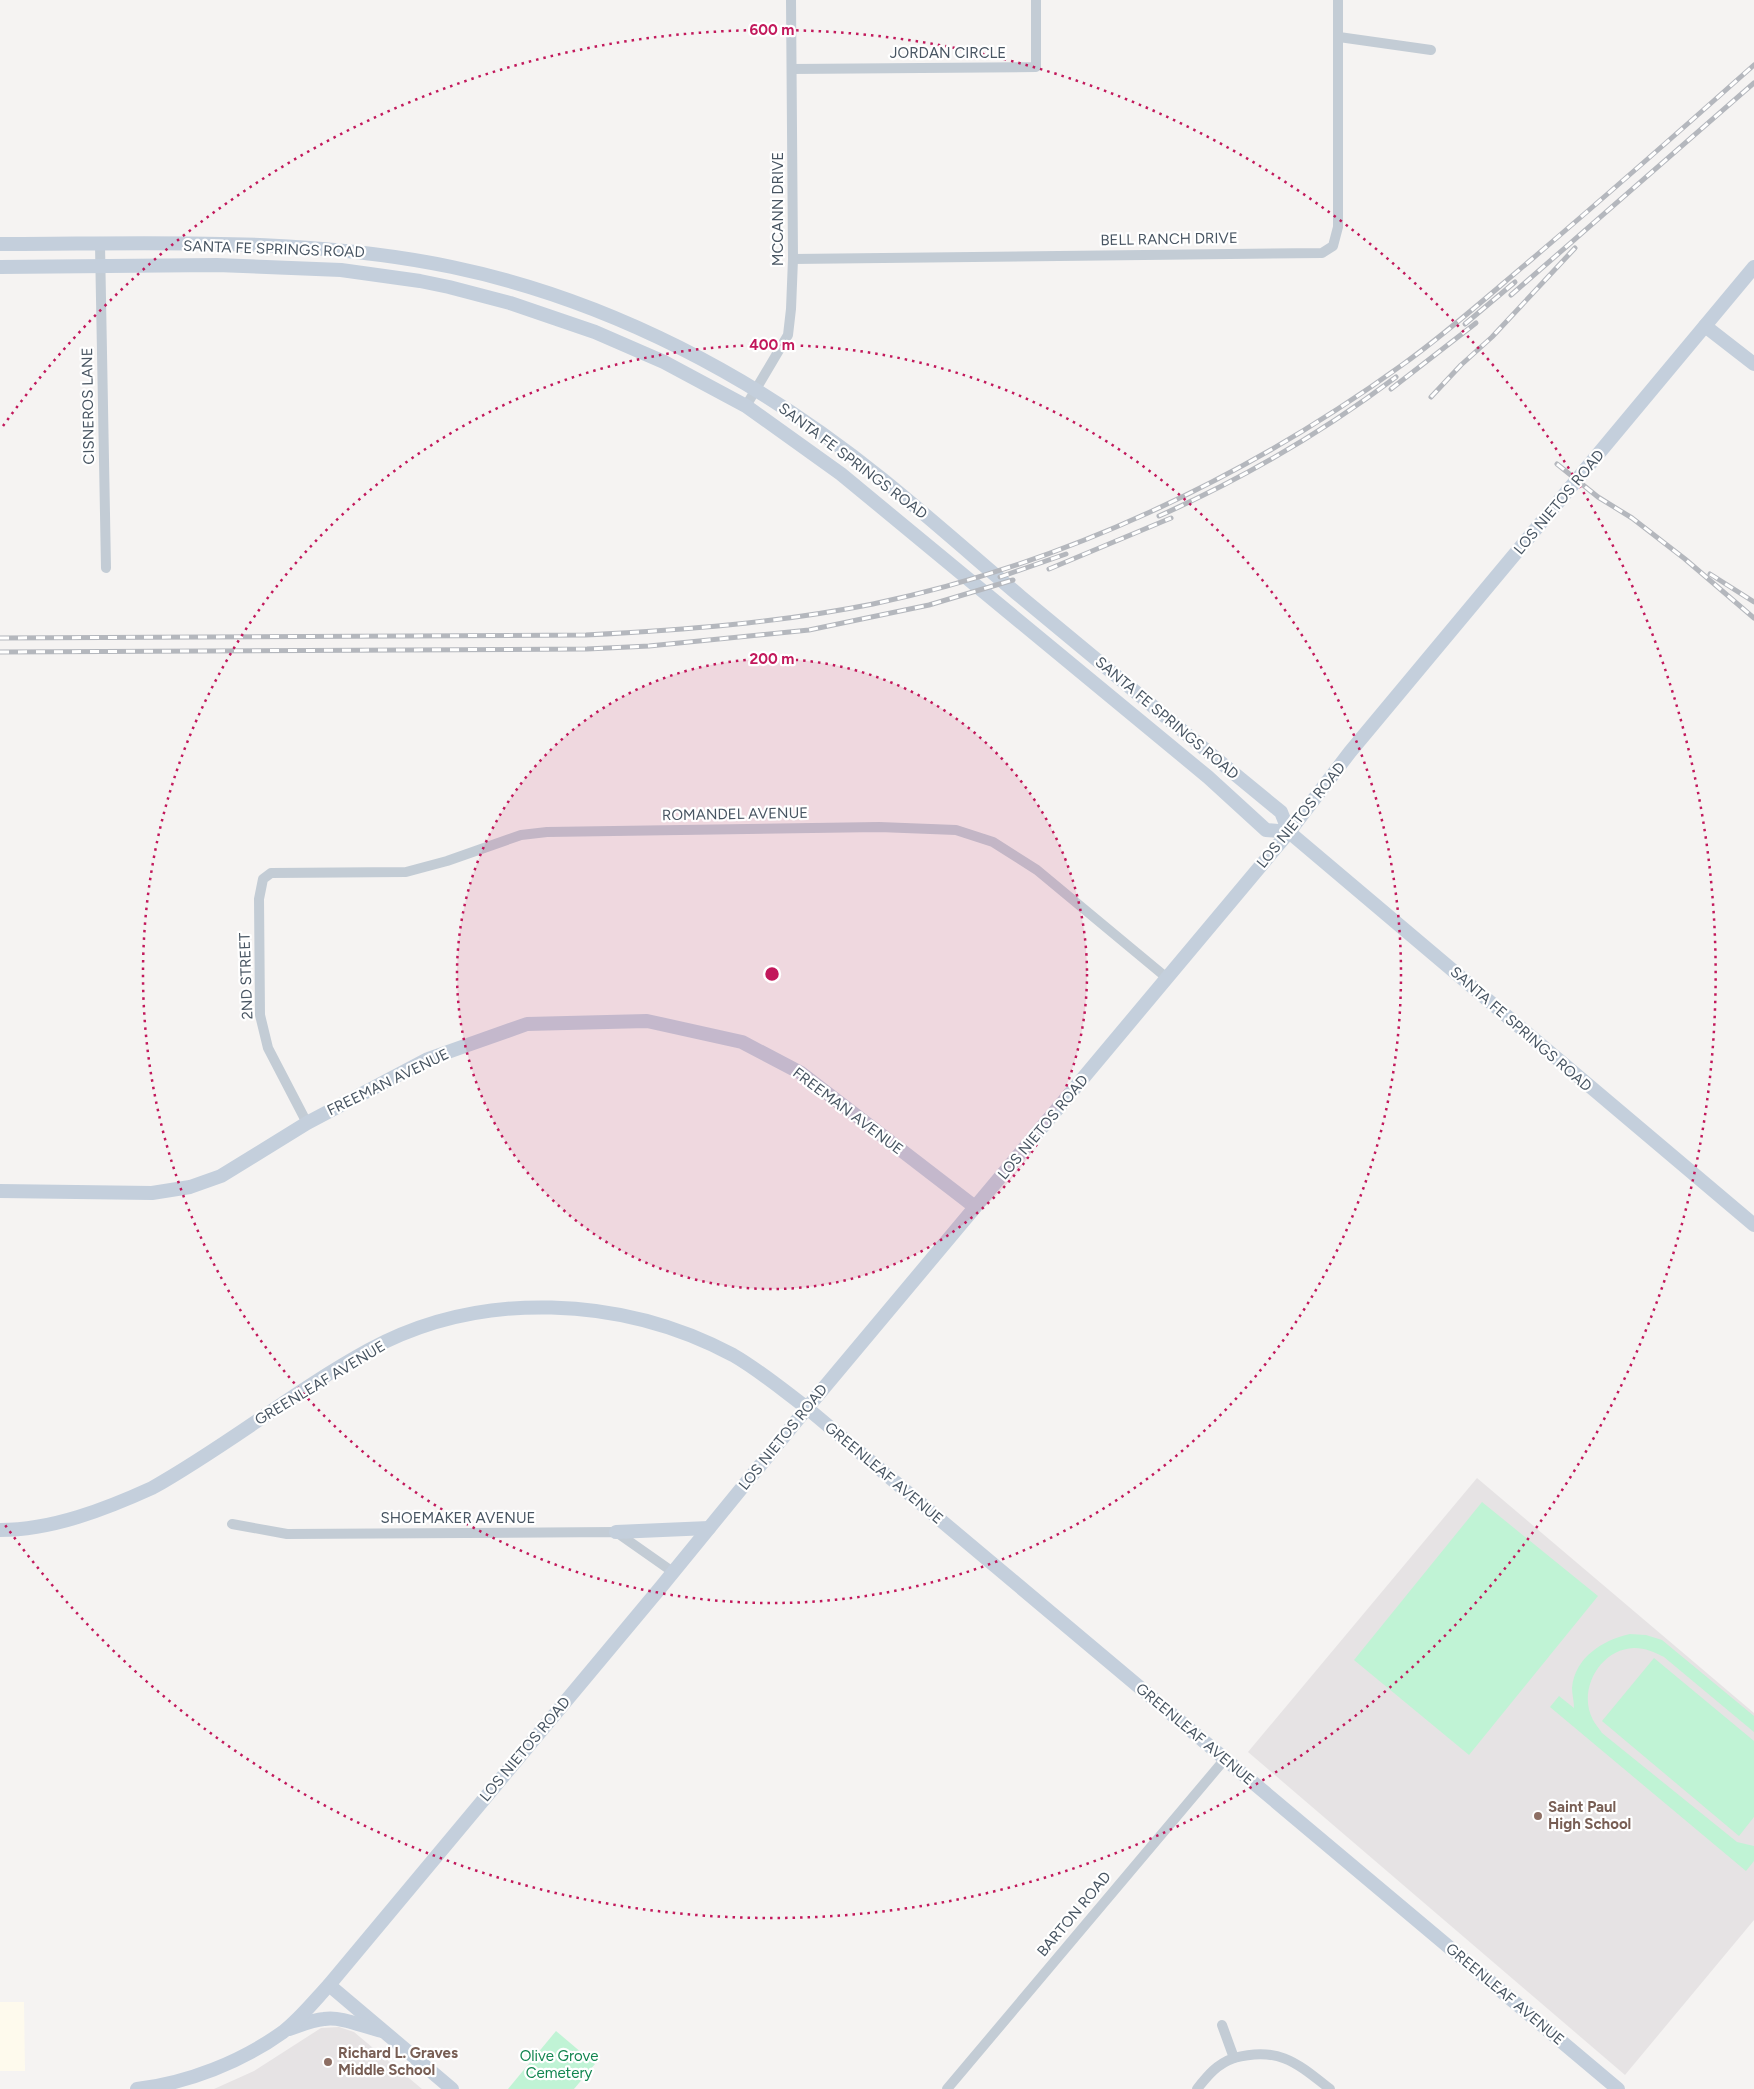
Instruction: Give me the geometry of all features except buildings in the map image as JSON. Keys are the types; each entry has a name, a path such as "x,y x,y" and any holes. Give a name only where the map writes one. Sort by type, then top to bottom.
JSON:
{"main road":[{"name":"SANTA FE SPRINGS ROAD","path":"0,244 323,248 370,253 455,267 514,282 560,297 640,329 696,355 756,388 881,478 1281,812 1289,832 1479,991 1555,1059 1754,1225"},
{"name":"SANTA FE SPRINGS ROAD","path":"0,267 264,266 341,270 420,281 510,302 595,332 664,362 746,406 841,474 1161,738 1266,830 1289,832"},
{"name":"LOS NIETOS ROAD","path":"284,2031 330,1985 807,1408 1289,832 1350,752 1754,266"},
{"path":"1705,326 1754,364"},
{"path":"1161,738 1174,724"},
{"name":"FREEMAN AVENUE","path":"0,1191 152,1193 190,1187 221,1176 307,1122 428,1059 527,1024 647,1021 742,1042 801,1073 976,1207"},
{"name":"GREENLEAF AVENUE","path":"0,1530 70,1519 121,1502 172,1477 299,1393 370,1349 438,1322 502,1309 558,1308 625,1315 690,1335 733,1356 760,1372 807,1408 1615,2088"},
{"path":"616,1532 709,1528"},
{"path":"330,1985 452,2089"},
{"path":"137,2089 181,2085 250,2052 284,2031 310,2021 326,2018 342,2020 384,2032"}],"street":[{"name":"MCCANN DRIVE","path":"746,406 788,335 793,259 791,0"},
{"name":"JORDAN CIRCLE","path":"792,69 1036,68 1036,0"},
{"name":"BELL RANCH DRIVE","path":"793,259 1322,252 1334,246 1338,227 1338,0"},
{"path":"1339,37 1431,50"},
{"name":"CISNEROS LANE","path":"100,245 106,568"},
{"name":"ROMANDEL AVENUE","path":"263,879 271,873 286,871 406,872 447,862 521,835 547,832 879,826 956,830 993,842 1037,870 1168,978"},
{"name":"2ND STREET","path":"263,879 259,898 260,1015 268,1048 307,1122"},
{"name":"SHOEMAKER AVENUE","path":"232,1524 286,1534 616,1532"},
{"path":"616,1532 673,1572"},
{"name":"BARTON ROAD","path":"947,2089 1224,1759"},
{"path":"1222,2025 1234,2058"},
{"path":"1196,2089 1222,2062 1255,2054 1287,2058 1298,2063 1330,2089"}],"shaded area":[{"name":"Saint Paul High School","path":"1477,1478 1754,1713 1754,1920 1625,2075 1248,1752"},
{"path":"0,2002 24,2002 25,2071 0,2071"},
{"name":"Richard L. Graves Middle School","path":"339,2027 354,2032 422,2089 214,2089 254,2071 321,2028"}],"green space":[{"path":"1482,1502 1598,1596 1469,1755 1354,1660"},
{"path":"1630,1634 1646,1635 1662,1640 1754,1716 1754,1732 1664,1657 1638,1648 1622,1650 1611,1655 1602,1663 1590,1684 1588,1696 1593,1720 1602,1733 1737,1842 1754,1846 1754,1861 1746,1871 1550,1707 1559,1696 1574,1708 1572,1688 1574,1677 1585,1659 1592,1652 1610,1641"},
{"path":"1654,1658 1754,1741 1754,1817 1739,1836 1602,1721"},
{"name":"Olive Grove Cemetery","path":"556,2031 595,2064 574,2089 508,2089"}],"railway":[{"path":"0,638 586,635 658,631 766,621 837,611 944,587 1014,566 1082,541 1150,512 1215,480 1279,445 1342,406 1419,353 1468,314 1754,65"},
{"path":"1511,295 1754,83"},
{"path":"1431,397 1461,365 1492,337 1575,248"},
{"path":"1465,324 1515,282"},
{"path":"1391,389 1476,323"},
{"path":"1159,516 1221,486 1281,453 1340,417 1396,377"},
{"path":"1557,464 1598,497 1632,518 1685,559 1754,618"},
{"path":"1049,569 1171,518"},
{"path":"1000,577 1066,554"},
{"path":"1710,574 1754,602"},
{"path":"0,652 587,649 649,646 809,630 929,605 1013,580"}],"place":[{"name":"Saint Paul High School","path":"1538,1816"},
{"name":"Richard L. Graves Middle School","path":"328,2062"}]}
